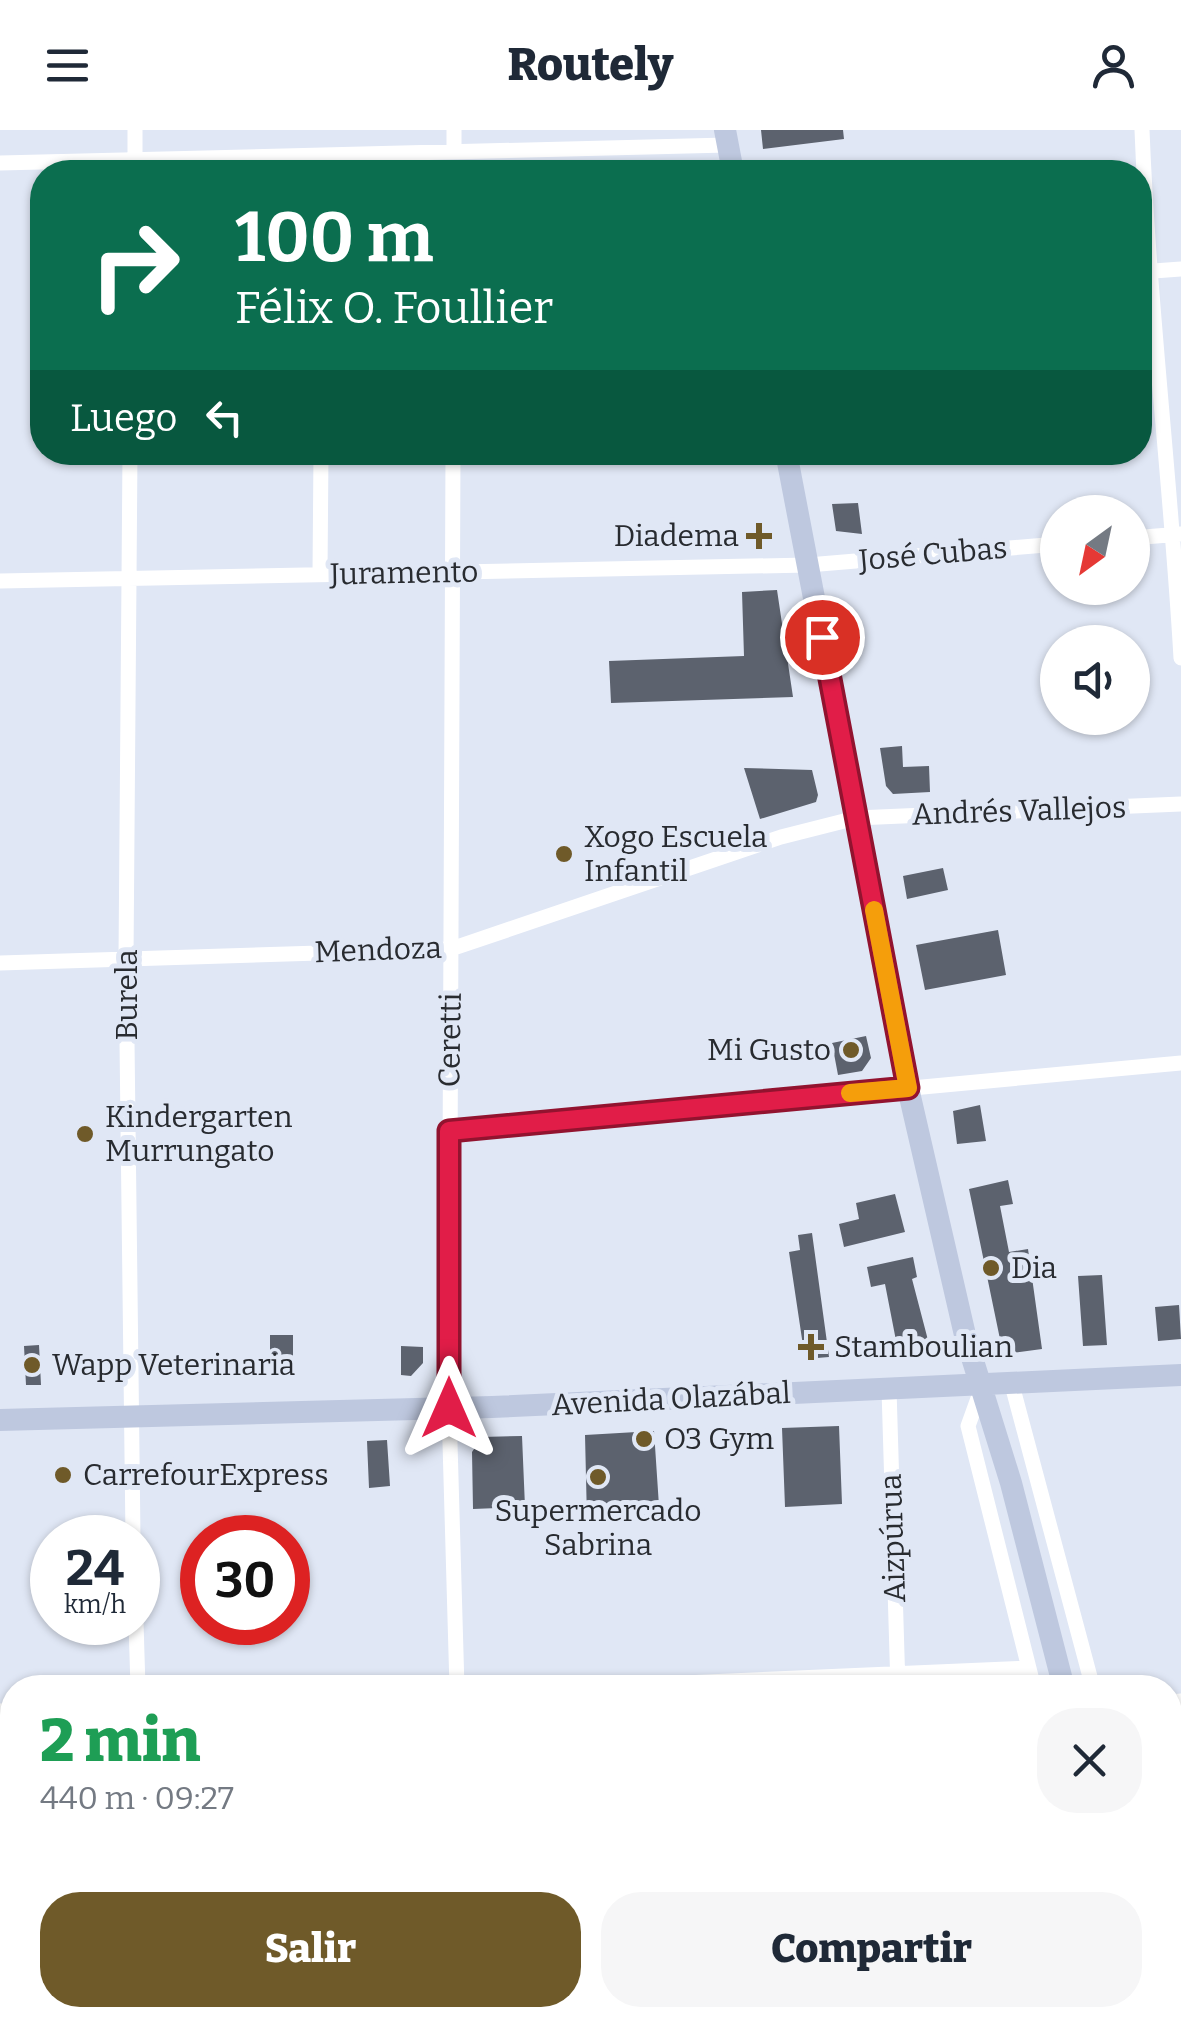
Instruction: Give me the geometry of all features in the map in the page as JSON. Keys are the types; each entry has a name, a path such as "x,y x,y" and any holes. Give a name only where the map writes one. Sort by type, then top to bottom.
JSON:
{"main road":[{"path":"789,465 908,1088 965,1335 1060,1675"},
{"name":"Avenida Olazábal","path":"0,1420 449,1408 1181,1375"}],"street":[{"path":"134,130 135,160"},
{"path":"454,130 454,160"},
{"path":"1142,130 1142,160"},
{"path":"370,160 726,138"},
{"path":"0,163 30,164"},
{"path":"1152,271 1181,269"},
{"path":"1152,335 1177,534 1181,658"},
{"name":"Burela","path":"130,465 126,959 132,1515"},
{"path":"320,574 321,465"},
{"name":"Ceretti","path":"453,465 449,1408 457,1675"},
{"path":"1150,536 1177,534"},
{"name":"José Cubas","path":"808,565 1040,546"},
{"name":"Juramento","path":"0,581 808,565"},
{"name":"Andrés Vallejos","path":"856,818 1181,804"},
{"name":"Mendoza","path":"0,963 451,949 781,836 856,818"},
{"path":"449,1131 1181,1063"},
{"path":"1012,1385 1090,1675"},
{"path":"982,1386 968,1426 1031,1675"},
{"name":"Aizpúrua","path":"890,1390 897,1675"},
{"path":"137,1645 138,1675"},
{"path":"952,1675 1029,1668"}],"building":[{"path":"761,130 843,130 844,139 763,149"},
{"path":"858,503 862,534 836,531 832,504"},
{"path":"777,590 793,697 611,703 609,661 744,656 742,592"},
{"path":"902,746 903,767 929,766 930,792 893,794 886,786 880,748"},
{"path":"744,768 812,770 816,802 760,819"},
{"path":"943,868 948,890 907,899 903,876"},
{"path":"998,930 1006,975 925,990 916,945"},
{"name":"Mi Gusto","path":"866,1036 871,1058 862,1071 838,1075 832,1043"},
{"path":"980,1105 986,1141 957,1144 953,1111"},
{"path":"1008,1180 1013,1204 1000,1206 1009,1252 1028,1249 1042,1349 1013,1353 1001,1344 969,1189"},
{"path":"895,1194 905,1232 844,1247 839,1224 859,1219 856,1203"},
{"path":"812,1233 829,1357 805,1359 789,1252 800,1250 798,1235"},
{"path":"913,1257 917,1277 912,1279 929,1344 923,1354 899,1356 885,1284 871,1287 867,1267"},
{"path":"1102,1275 1107,1345 1083,1346 1078,1276"},
{"path":"1179,1305 1181,1339 1158,1341 1155,1307"},
{"path":"270,1335 293,1335 293,1378 270,1378"},
{"name":"Wapp Veterinaria","path":"39,1345 41,1385 26,1385 24,1346"},
{"path":"401,1346 423,1347 423,1363 411,1376 401,1375"},
{"path":"839,1426 842,1504 785,1507 782,1428"},
{"path":"654,1431 660,1521 587,1520 585,1435"},
{"path":"522,1436 525,1507 473,1509 472,1452 482,1437"},
{"path":"387,1440 390,1486 369,1488 367,1441"}],"slow traffic":[{"path":"850,1093 908,1088 874,910"}],"place":[{"name":"Diadema","path":"759,536"},
{"name":"Xogo Escuela Infantil","path":"564,854"},
{"name":"Mi Gusto","path":"851,1050"},
{"name":"Kindergarten Murrungato","path":"85,1134"},
{"name":"Dia","path":"991,1268"},
{"name":"Stamboulian","path":"811,1347"},
{"name":"Wapp Veterinaria","path":"32,1365"},
{"name":"O3 Gym","path":"644,1439"},
{"name":"CarrefourExpress","path":"63,1475"},
{"name":"Supermercado Sabrina","path":"598,1477"}],"route":[{"path":"449,1408 449,1131 908,1088 822,637"}]}
